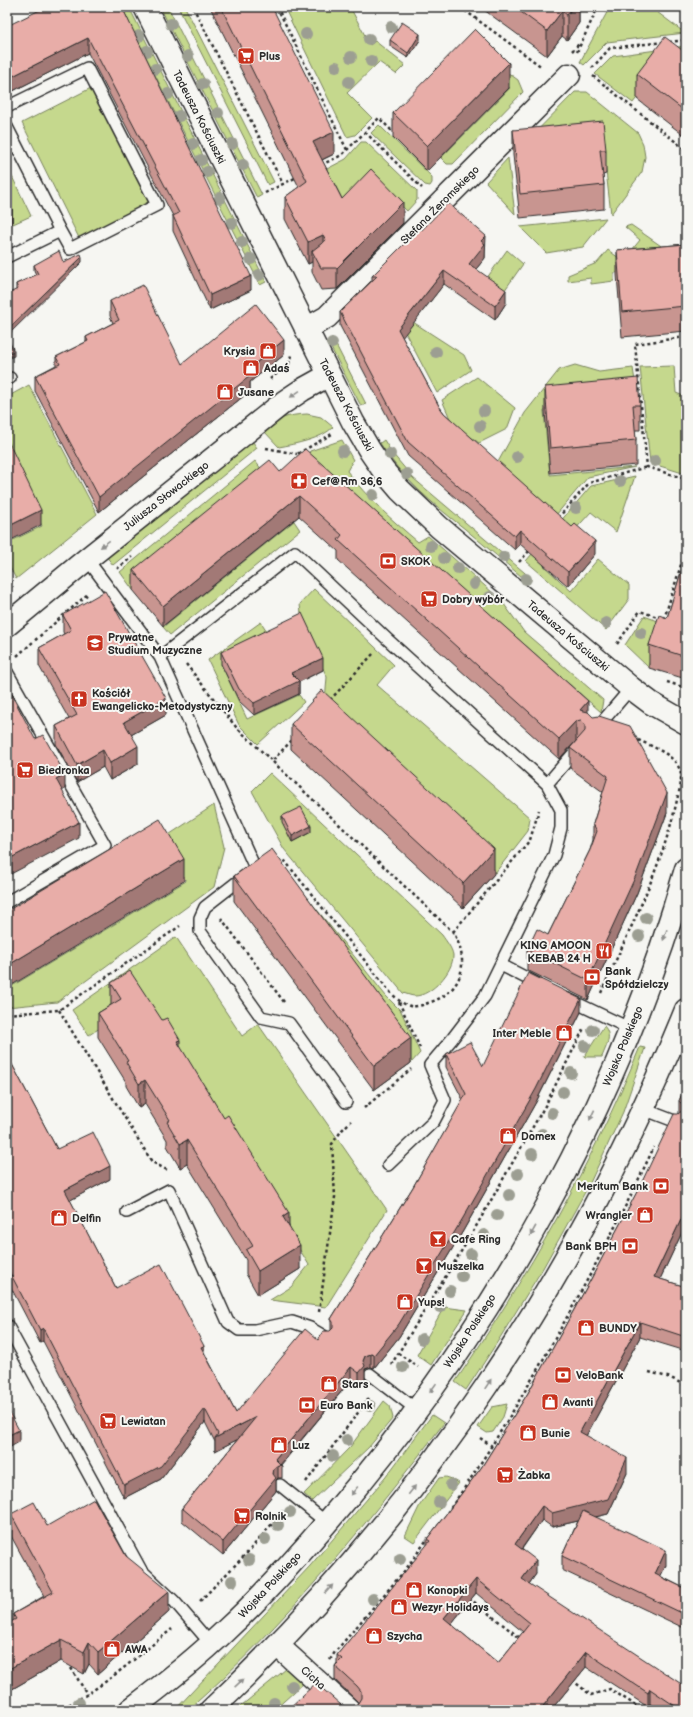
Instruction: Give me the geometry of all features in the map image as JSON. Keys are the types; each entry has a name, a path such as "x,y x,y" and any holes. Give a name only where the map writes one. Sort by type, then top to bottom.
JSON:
{"street":[{"name":"Tadeusza Kościuszki","path":"144,7 353,422 370,451 384,470 400,490 438,527 630,688 651,703 686,723"},
{"name":"Stefana Żeromskiego","path":"306,330 327,317 569,75"},
{"name":"Juliusza Słowackiego","path":"7,625 87,559 284,402 329,375"},
{"name":"Wojska Polskiego","path":"130,1710 167,1682 211,1644 279,1577 327,1523 395,1440 467,1337 505,1278 532,1232 586,1130 630,1029 664,938 686,869"},
{"path":"211,1710 277,1645 348,1567 413,1489 485,1389 536,1309 604,1189 644,1109 686,1010"},
{"name":"Cicha","path":"277,1645 349,1710"}],"lane":[{"path":"7,107 87,68 157,205 70,250 12,147 7,127"},
{"path":"7,257 60,231"},
{"path":"160,657 295,552 387,640 547,784 560,810 561,828 554,855 501,965 485,996 430,1065 445,1100 434,1121 388,1165"},
{"path":"87,559 160,657 255,868 205,907 200,918 200,931 262,1017 289,1023 346,1102"},
{"path":"7,672 105,845 7,902"},
{"path":"595,730 630,688"},
{"path":"547,784 580,747"},
{"path":"501,965 630,1029"},
{"path":"644,1109 672,1120"},
{"path":"128,1212 169,1190 228,1322 239,1330 255,1330 292,1322 310,1328 327,1338"},
{"path":"7,1325 141,1570 174,1601 211,1644"},
{"path":"370,1374 417,1410"},
{"path":"280,1485 327,1523"}],"path":[{"path":"193,7 283,184"},
{"path":"277,7 347,150"},
{"path":"460,7 544,69"},
{"path":"579,44 598,7"},
{"path":"686,40 610,48 588,72 686,150"},
{"path":"316,168 342,155 378,118 391,130 397,124"},
{"path":"365,132 424,190"},
{"path":"265,193 303,174"},
{"path":"647,467 635,344 686,337"},
{"path":"303,459 297,454 353,422"},
{"path":"554,522 589,483 647,467 686,479"},
{"path":"519,562 534,545"},
{"path":"615,647 640,611 664,619 686,549"},
{"path":"13,660 104,580 134,556"},
{"path":"7,576 12,587"},
{"path":"326,703 387,640"},
{"path":"173,648 236,727 453,932 459,942 463,963 462,974 447,994 435,1001 422,1005 409,1006 399,1001 390,992 285,861 278,865"},
{"path":"58,1710 87,1694 177,1625 248,1552 294,1497 358,1414 380,1382 470,1237 546,1104 592,1011 642,901 668,837 681,782 680,770 666,754 603,721"},
{"path":"272,761 294,738"},
{"path":"453,932 530,840 547,784"},
{"path":"7,1014 60,1010 182,925 216,911 287,1006"},
{"path":"399,1001 422,1054"},
{"path":"60,1010 152,1162 172,1172"},
{"path":"358,1114 415,1065"},
{"path":"359,1102 364,1108"},
{"path":"313,1311 319,1313 335,1198 332,1144 342,1130 353,1119"},
{"path":"446,1514 492,1446 564,1324 672,1120"},
{"path":"649,1372 671,1378 686,1386"},
{"path":"335,1652 406,1569 428,1538"},
{"path":"415,1555 421,1560"},
{"path":"464,1594 524,1642"},
{"path":"71,1668 87,1694"},
{"path":"567,1676 591,1695 610,1689 643,1710"}],"green space":[{"path":"121,7 129,7 266,282 260,285"},
{"path":"160,7 168,7 262,195 257,198"},
{"path":"178,7 185,7 274,182 268,185"},
{"path":"288,7 350,7 370,45 375,41 405,65 396,74 379,62 347,93 372,118 355,135 347,137 285,9"},
{"path":"610,7 660,7 657,12 685,33 607,42 584,65 580,62"},
{"path":"686,46 686,77 665,60 633,103 595,74 613,56"},
{"path":"478,51 518,80 523,92 453,164 447,164 441,158 510,88 476,54"},
{"path":"91,88 150,203 80,240 22,123"},
{"path":"575,92 587,92 638,133 643,144 645,157 642,172 611,214 603,145 513,155"},
{"path":"379,125 432,177 432,183 430,186 425,185 371,133"},
{"path":"361,142 366,142 417,191 417,200 407,211 370,175 342,204 325,170 346,159"},
{"path":"508,158 515,214 486,182"},
{"path":"7,166 31,216 13,224 7,212"},
{"path":"606,218 583,247 546,253 520,227"},
{"path":"631,225 677,257 680,267 614,273 614,281 591,284 591,278 568,281 568,275 597,263 608,250 623,261 640,240 625,227"},
{"path":"507,250 523,264 502,294 484,282"},
{"path":"413,322 464,355 471,370 437,393 405,332"},
{"path":"332,337 366,404 361,406 328,342"},
{"path":"575,365 599,372 633,368 638,402 544,411 550,475 635,467 588,477 556,515 498,462 525,413 559,370"},
{"path":"674,366 676,393 686,397 686,474 650,463 640,367"},
{"path":"477,377 515,408 507,429 479,443 452,423 442,400"},
{"path":"29,385 97,514 16,579 7,562 7,543 42,526 7,452 7,397"},
{"path":"307,414 321,417 333,427 315,438 300,443 279,447 263,430 284,418 294,415"},
{"path":"251,439 257,448 113,565 106,556"},
{"path":"342,440 353,460 347,471 372,500 418,542 428,536 501,600 524,632 603,700 601,712 365,504 308,457 310,451"},
{"path":"384,440 392,453 413,478 531,578 528,582 418,490 388,456 380,443"},
{"path":"255,461 269,479 133,590 120,572"},
{"path":"635,476 616,532 591,512 543,565 571,591 598,559 629,585 629,599 606,630 526,561 591,486"},
{"path":"294,521 300,530 170,635 163,627"},
{"path":"314,589 394,665 377,685 530,818 528,831 495,873 324,714 327,677 302,624 300,604"},
{"path":"644,616 661,622 648,667 625,645"},
{"path":"261,622 272,639 221,664 247,719 299,695 304,702 258,744 239,725 208,660"},
{"path":"270,773 442,935 449,945 453,955 452,961 446,975 428,992 414,996 403,993 284,849 252,791"},
{"path":"214,805 224,847 214,887 57,1002 7,1007 7,989 186,881 161,840"},
{"path":"282,866 386,996 401,1011 420,1053 411,1063"},
{"path":"176,937 242,1036 258,1024 387,1210 326,1307 270,1300 291,1287 309,1265 152,1006 131,992 108,1007 114,1019 89,1035 72,1010"},
{"path":"604,1026 607,1030 608,1037 607,1045 602,1057 584,1057"},
{"path":"640,1047 645,1048 623,1112 589,1185 543,1268 466,1390 455,1382 508,1302 533,1261 601,1134"},
{"path":"444,1307 467,1310 431,1365 417,1355"},
{"path":"384,1401 390,1406 393,1418 369,1447 312,1501 304,1494 350,1447"},
{"path":"507,1404 503,1417 493,1432 487,1433 478,1427 492,1407"},
{"path":"432,1415 444,1423 385,1499 323,1573 258,1644 224,1677 188,1710 175,1710 310,1566 385,1478"},
{"path":"446,1477 459,1483 414,1542 405,1536 420,1505 439,1478"},
{"path":"286,1669 304,1683 274,1710 236,1710"}],"building":[{"path":"46,7 122,7 251,276 210,295 173,216 179,213 88,38 7,79 7,26"},
{"path":"221,7 272,7 334,132 313,142 342,199 371,169 403,202 337,268 321,268 312,251 326,240 323,235 308,242 285,197 307,181"},
{"path":"514,7 573,7 567,15 562,11 547,31"},
{"path":"402,22 420,34 408,53 390,40"},
{"path":"475,29 509,63 427,146 393,113"},
{"path":"665,37 686,53 686,112 637,74"},
{"path":"603,121 606,150 600,150 604,185 520,194 513,130"},
{"path":"7,198 12,209 7,212"},
{"path":"448,203 486,236 481,241 485,244 469,264 506,290 495,306 444,271 398,329 444,413 572,527 575,524 595,541 568,572 520,530 515,536 408,442 340,312 377,276 372,276 420,228 422,230"},
{"path":"686,244 686,306 622,312 617,250"},
{"path":"59,251 63,262 81,254 82,257 7,330 7,294 18,289 16,284 38,274 34,265"},
{"path":"143,285 182,364 256,304 284,340 246,371 250,376 99,497 35,376 60,364 56,357 88,341 86,337 119,320 110,301"},
{"path":"7,337 14,351 7,354"},
{"path":"638,378 640,405 633,405 636,440 550,448 545,387"},
{"path":"7,439 41,510 7,527"},
{"path":"305,449 588,701 580,710 588,712 593,717 599,716 630,726 667,793 637,873 588,980 527,950 537,929 548,935 590,850 597,831 593,824 608,776 570,748 585,731 585,724 581,720 576,721 559,739 338,540 342,535 299,496 163,606 133,570 270,460 280,472"},
{"path":"686,556 686,657 649,645 659,615 667,618"},
{"path":"105,591 166,698 124,722 138,746 110,763 103,750 77,765 56,726 77,715 39,648 71,630 63,615"},
{"path":"302,613 323,658 291,673 299,681 254,703 239,689 221,652"},
{"name":"Biedronka","path":"7,686 35,739 43,735 65,774 56,779 79,822 7,860"},
{"path":"322,690 494,849 463,883 291,724"},
{"path":"301,807 311,826 292,836 282,816"},
{"path":"160,819 184,859 7,966 7,911"},
{"path":"272,849 411,1038 374,1066 234,876"},
{"path":"130,971 162,1020 167,1018 180,1040 177,1041 224,1118 228,1115 289,1213 283,1217 300,1245 258,1271 246,1250 253,1246 187,1140 180,1144 167,1122 170,1120 145,1080 139,1084 126,1062 128,1061 98,1013 121,999 111,983"},
{"path":"528,973 581,999 536,1089 463,1218 399,1324 374,1355 371,1354 365,1356 363,1361 365,1366 359,1373 351,1367 275,1459 282,1466 278,1465 274,1468 273,1474 276,1478 223,1542 182,1508 256,1417 215,1438 218,1434 205,1409 161,1466 124,1485 43,1328 40,1330 7,1267 7,1055 57,1149 93,1132 110,1166 65,1190 116,1288 161,1264 204,1346 201,1347 236,1413 305,1329 318,1340 323,1331 330,1331 333,1328 333,1322 331,1319 413,1187 466,1094 446,1054 470,1042 483,1066"},
{"path":"686,1085 686,1209 654,1277 686,1287 686,1337 640,1322 580,1432 627,1458 608,1499 552,1513 542,1506 515,1544 536,1560 522,1579 686,1687 686,1710 681,1710 650,1689 648,1693 586,1652 540,1710 287,1710 316,1683 341,1705 353,1707 358,1703 361,1698 361,1691 335,1666 342,1659 337,1655 430,1541 427,1539 481,1468 528,1393 590,1281 640,1186 674,1114 678,1114 683,1110 684,1106 679,1101","holes":["476,1579 530,1623 498,1663 444,1618"]},
{"path":"7,1408 19,1430 7,1436"},
{"path":"94,1499 126,1556 169,1591 98,1652 89,1642 84,1652 61,1640 7,1670 7,1624 16,1619 13,1614 53,1592 11,1514 34,1502 47,1526"},
{"path":"583,1511 666,1550 655,1574 686,1589 686,1615 562,1556"}],"place":[{"name":"Plus","path":"246,56"},
{"name":"Krysia","path":"268,351"},
{"name":"Adaś","path":"251,368"},
{"name":"Jusane","path":"225,392"},
{"name":"Cef@Rm 36,6","path":"299,481"},
{"name":"SKOK","path":"388,561"},
{"name":"Dobry wybór","path":"429,599"},
{"name":"Prywatne Studium Muzyczne","path":"95,643"},
{"name":"Kościół Ewangelicko-Metodystyczny","path":"79,699"},
{"name":"Biedronka","path":"25,770"},
{"name":"KING AMOON KEBAB 24 H","path":"604,951"},
{"name":"Bank Spółdzielczy","path":"592,977"},
{"name":"Inter Meble","path":"564,1033"},
{"name":"Domex","path":"508,1136"},
{"name":"Meritum Bank","path":"661,1186"},
{"name":"Wrangler","path":"645,1215"},
{"name":"Delfin","path":"59,1218"},
{"name":"Cafe Ring","path":"438,1239"},
{"name":"Bank BPH","path":"630,1246"},
{"name":"Muszelka","path":"424,1266"},
{"name":"Yups!","path":"405,1302"},
{"name":"BUNDY","path":"586,1328"},
{"name":"VeloBank","path":"563,1375"},
{"name":"Stars","path":"329,1384"},
{"name":"Avanti","path":"550,1402"},
{"name":"Euro Bank","path":"307,1405"},
{"name":"Lewiatan","path":"108,1421"},
{"name":"Bunie","path":"528,1433"},
{"name":"Luz","path":"279,1445"},
{"name":"Żabka","path":"505,1475"},
{"name":"Rolnik","path":"242,1516"},
{"name":"Konopki","path":"414,1590"},
{"name":"Wezyr Holidays","path":"399,1607"},
{"name":"Szycha","path":"374,1636"},
{"name":"AWA","path":"112,1649"}]}
